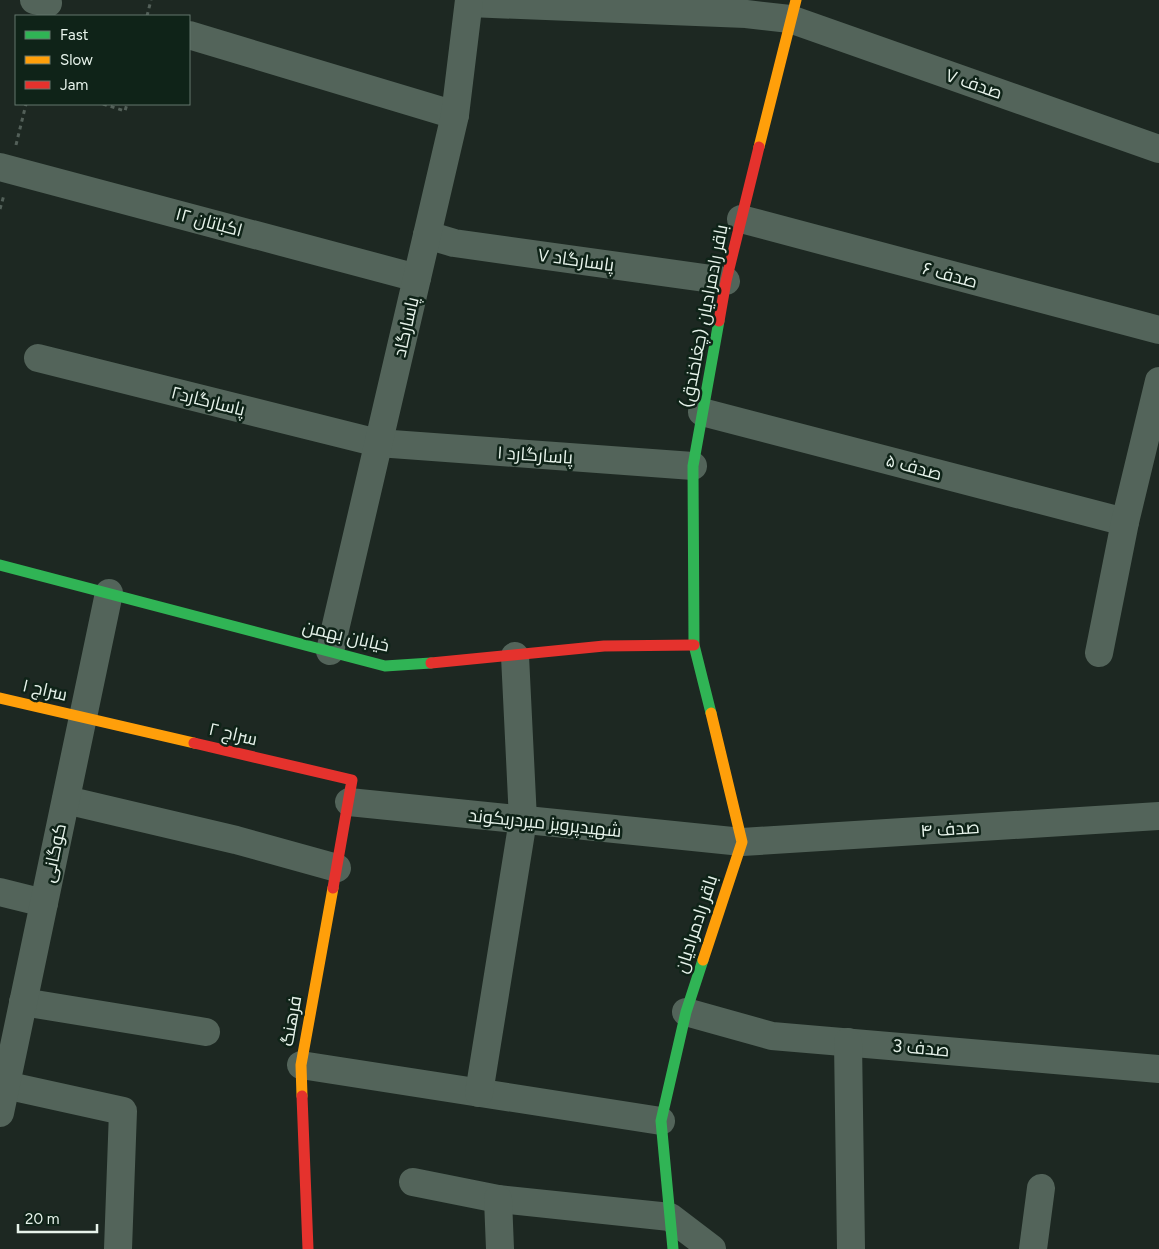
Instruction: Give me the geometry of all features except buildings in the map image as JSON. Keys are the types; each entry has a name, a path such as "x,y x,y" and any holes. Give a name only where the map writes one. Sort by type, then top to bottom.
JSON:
{"street":[{"name":"صدف ۷","path":"469,1 746,14 793,9 1159,149"},
{"name":"پاسارگاد","path":"330,652 454,116 469,1"},
{"name":"باقر رادمرادیان (چغاخندق)","path":"694,645 693,466 726,280 793,9"},
{"path":"190,35 454,116"},
{"name":"اکباتان ۱۲","path":"0,167 417,278"},
{"name":"صدف ۶","path":"740,219 1159,330"},
{"name":"پاسارگاد ۷","path":"427,235 454,243 726,280"},
{"name":"پاسارگارد۲","path":"38,358 378,443"},
{"path":"1099,653 1125,522 1159,381"},
{"name":"صدف ۵","path":"702,412 1125,522"},
{"name":"پاسارگارد ۱","path":"378,443 693,466"},
{"name":"خیابان بهمن","path":"0,565 385,666 515,656 604,646 694,645"},
{"name":"کوگانی","path":"0,1113 3,1085 23,1002 109,593"},
{"path":"694,645 742,842"},
{"path":"479,1093 523,820 515,656"},
{"name":"سراج ۱","path":"0,698 83,716"},
{"name":"سراج ۲","path":"83,716 352,780 349,802"},
{"path":"66,800 236,840 337,868"},
{"name":"شهیدپرویز میردریکوند","path":"349,802 742,842"},
{"name":"فرهنگ","path":"308,1249 301,1065 349,802"},
{"name":"صدف ۴","path":"742,842 1159,816"},
{"name":"باقر رادمرادیان","path":"673,1249 661,1121 686,1012 742,842"},
{"path":"0,892 44,903"},
{"path":"23,1002 206,1032"},
{"name":"صدف 3","path":"686,1012 772,1036 1159,1069"},
{"path":"848,1042 851,1249"},
{"path":"301,1065 661,1121"},
{"path":"3,1085 123,1110 118,1249"},
{"path":"414,1182 498,1199 670,1217 712,1249"},
{"path":"1033,1249 1041,1188"},
{"path":"498,1199 500,1249"}],"path":[{"path":"147,15 151,0"},
{"path":"106,105 125,111 127,105"}],"traffic: fast":[{"path":"711,713 694,645 693,466 719,321"},
{"path":"0,565 385,666 431,663"},
{"path":"673,1249 661,1121 686,1012 703,960"}],"traffic: slow":[{"path":"759,147 796,0"},
{"path":"0,698 194,743"},
{"path":"703,960 742,842 711,713"},
{"path":"302,1096 301,1065 333,888"}],"traffic: jam":[{"path":"719,321 726,281 759,147"},
{"path":"431,663 604,646 694,645"},
{"path":"194,743 352,780 333,888"},
{"path":"302,1096 308,1249"}]}
